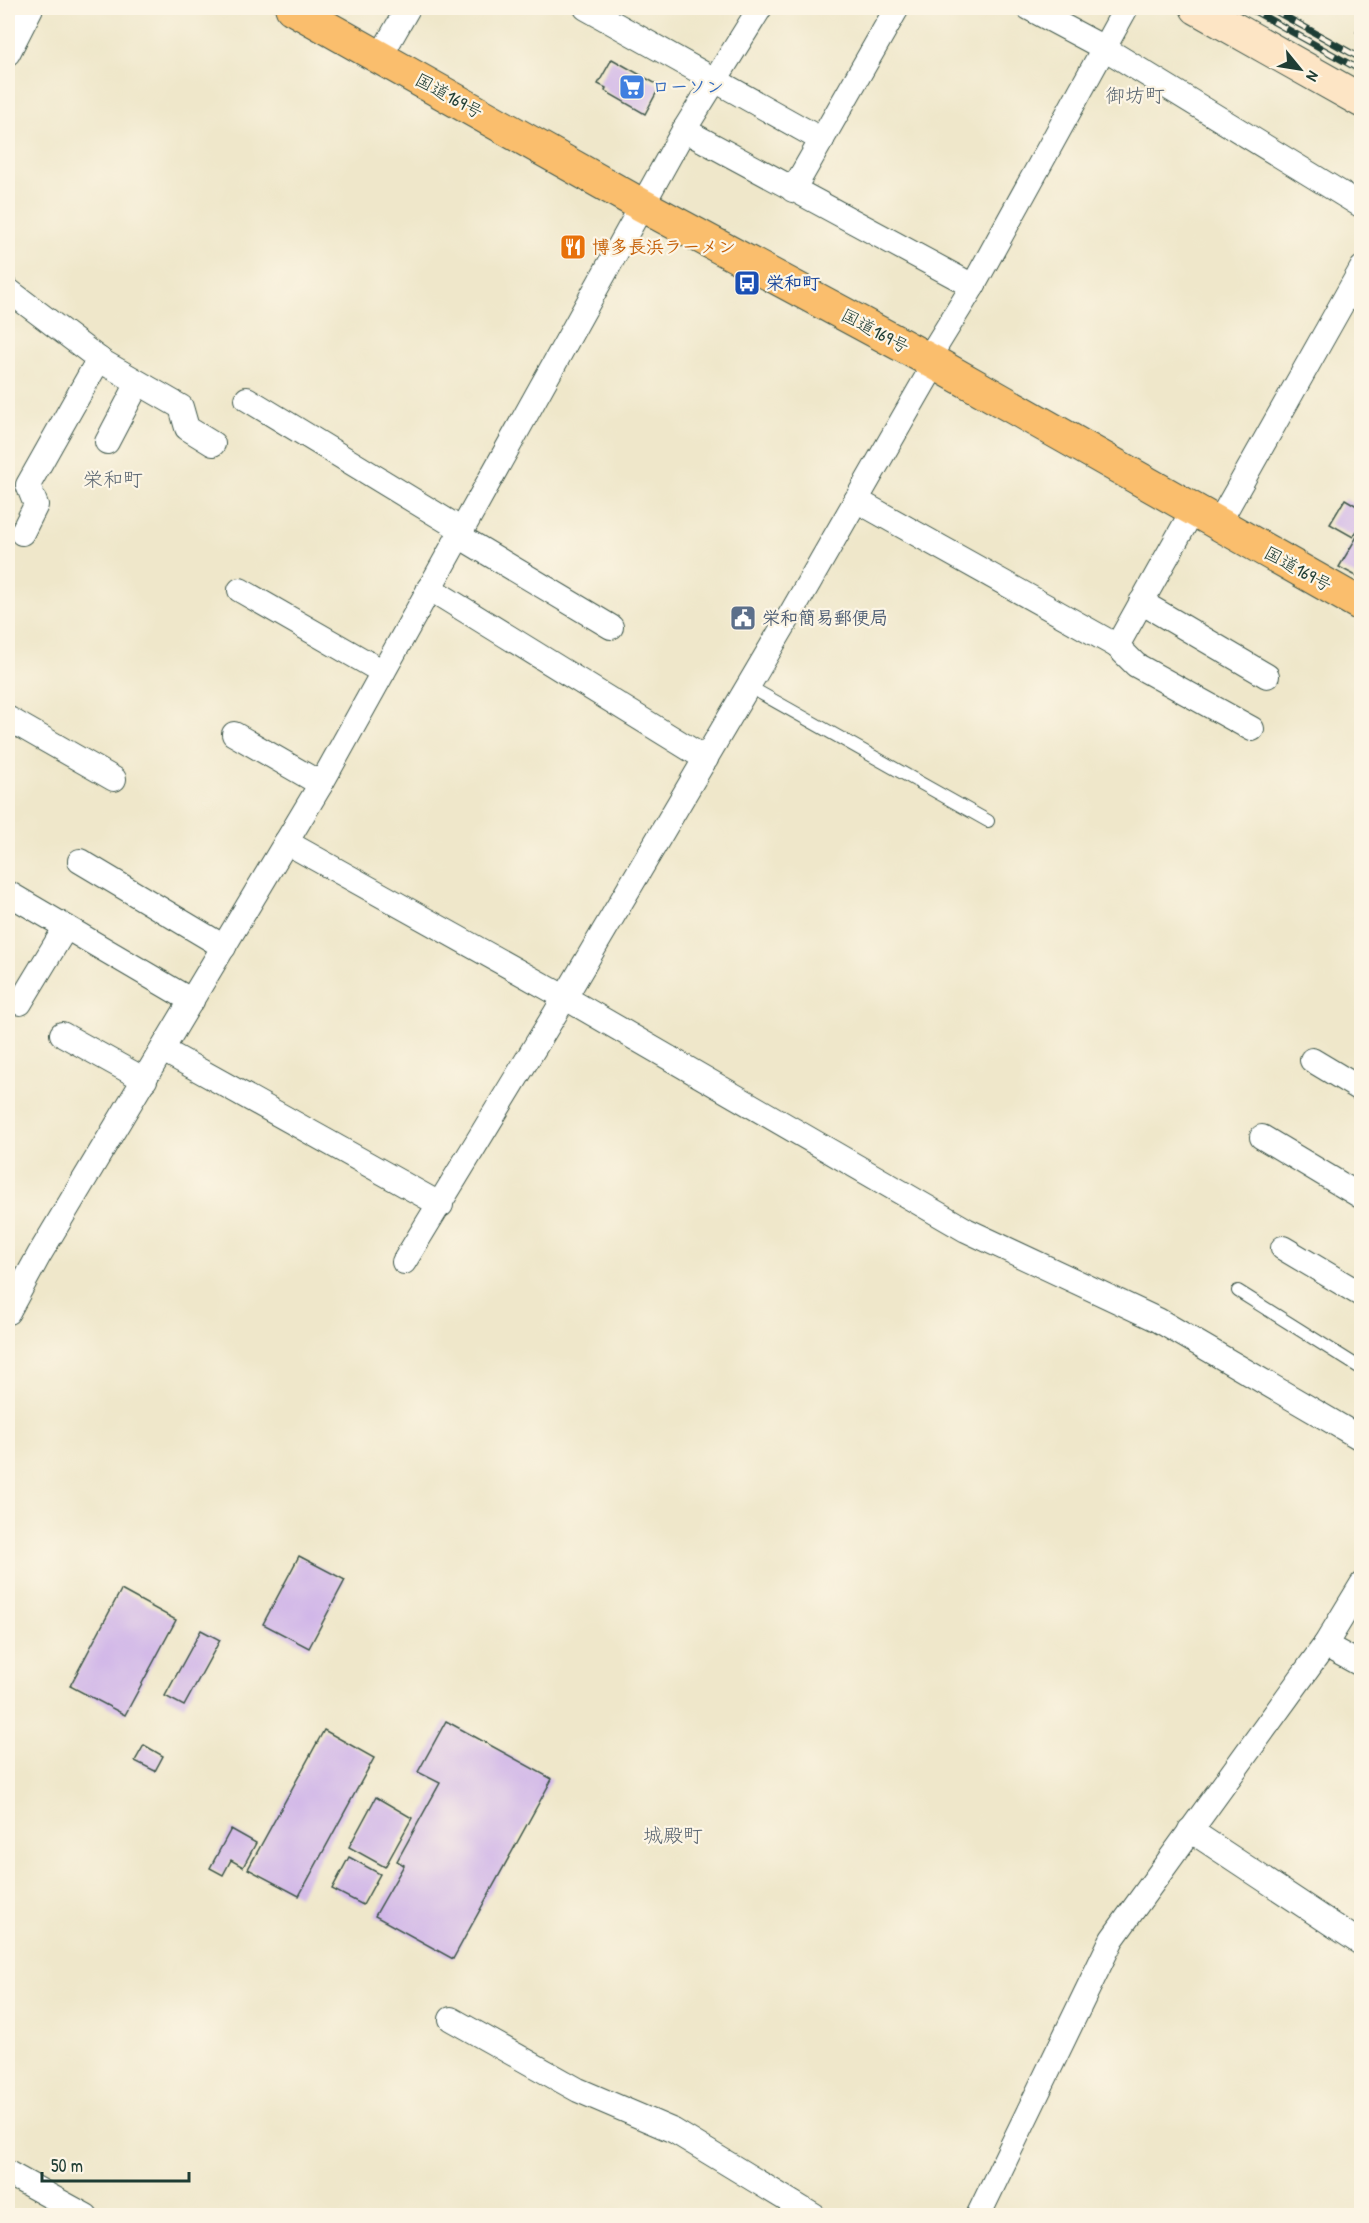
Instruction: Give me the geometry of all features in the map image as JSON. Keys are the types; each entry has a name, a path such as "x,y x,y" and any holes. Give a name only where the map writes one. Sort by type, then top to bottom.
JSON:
{"highway":[{"name":"国道169号","path":"292,8 642,205 932,361 1362,604"}],"street":[{"path":"8,53 31,8"},
{"path":"380,57 408,8"},
{"path":"586,8 822,140"},
{"path":"8,1312 321,784 684,130 713,80 760,8"},
{"path":"793,190 897,8"},
{"path":"1029,8 1104,48 1362,206"},
{"path":"404,1262 441,1205 706,759 856,500 1126,8"},
{"path":"1197,8 1362,101"},
{"path":"684,130 973,286"},
{"path":"1117,646 1141,602 1206,517 1362,268"},
{"path":"8,290 99,359 181,407 187,428 213,444"},
{"path":"22,533 36,505 28,485 99,359"},
{"path":"107,442 138,383"},
{"path":"247,399 611,627"},
{"path":"856,500 1117,646 1136,665 1252,729"},
{"path":"429,588 706,759"},
{"path":"240,590 383,672"},
{"path":"1141,602 1267,676"},
{"path":"8,721 9,718 114,779"},
{"path":"234,734 321,784"},
{"path":"286,842 564,998 966,1230 1158,1320 1362,1439"},
{"path":"80,861 224,947"},
{"path":"8,893 192,1001"},
{"path":"8,996 20,1003 66,927"},
{"path":"62,1034 145,1080"},
{"path":"163,1050 441,1205"},
{"path":"1312,1060 1362,1090"},
{"path":"1262,1137 1362,1197"},
{"path":"1283,1248 1362,1294"},
{"path":"978,2216 1112,1939 1325,1645 1362,1584"},
{"path":"1325,1645 1362,1665"},
{"path":"1190,1830 1362,1944"},
{"path":"451,2019 578,2090 674,2131 814,2216"},
{"path":"8,2173 86,2216"}],"lane":[{"path":"748,686 988,821"},
{"path":"1238,1291 1362,1369"}],"building":[{"path":"1362,22 1362,36 1356,32"},
{"name":"ローソン","path":"612,59 660,86 645,114 605,91 606,88 598,84"},
{"path":"1345,499 1362,509 1362,523 1353,537 1330,524"},
{"path":"1362,528 1362,579 1339,567"},
{"path":"299,1556 345,1580 309,1648 263,1624"},
{"path":"121,1590 176,1620 125,1715 70,1686"},
{"path":"201,1630 220,1640 184,1706 165,1696"},
{"path":"446,1721 552,1779 453,1959 375,1916 404,1865 397,1861 440,1783 418,1772"},
{"path":"324,1730 374,1758 299,1896 248,1869"},
{"path":"144,1745 163,1756 155,1771 135,1761"},
{"path":"376,1797 412,1818 385,1867 349,1847"},
{"path":"231,1829 256,1843 243,1867 231,1860 223,1875 210,1868"},
{"path":"349,1857 380,1874 363,1905 332,1889"}],"railway":[{"path":"1249,8 1362,71"},
{"path":"1270,8 1362,59"}],"place":[{"name":"ローソン","path":"632,87"},
{"name":"博多長浜ラーメン","path":"573,247"},
{"name":"栄和町","path":"747,283"},
{"name":"栄和簡易郵便局","path":"743,618"}],"district":[{"name":"御坊町","path":"1135,95"},
{"name":"栄和町","path":"113,479"},
{"name":"城殿町","path":"673,1835"}]}
